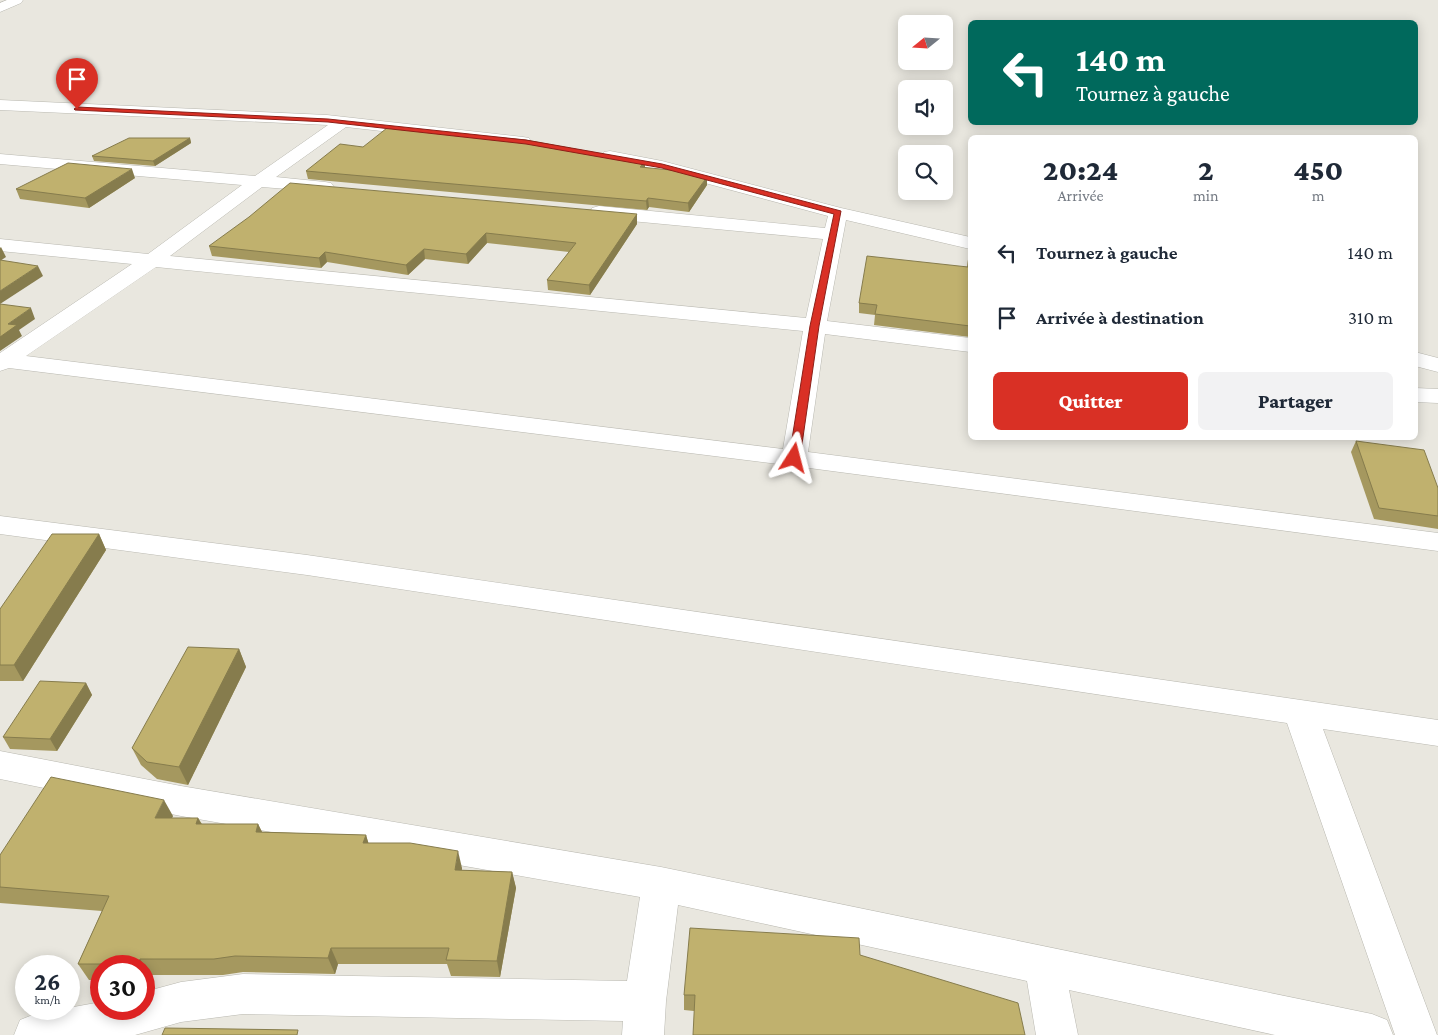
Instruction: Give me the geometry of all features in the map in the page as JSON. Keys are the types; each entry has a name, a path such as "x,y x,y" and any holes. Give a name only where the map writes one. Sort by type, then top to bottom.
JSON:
{"street":[{"path":"0,8 17,0"},
{"path":"0,105 344,122 448,132 543,145"},
{"path":"1,361 152,260 259,181 344,122"},
{"path":"596,154 662,166 838,212 968,243"},
{"path":"0,159 338,188"},
{"path":"585,211 832,234"},
{"path":"794,458 815,326 832,234 838,212"},
{"path":"0,245 815,326 968,345"},
{"path":"1418,360 1438,365"},
{"path":"1,361 794,458 1438,542"},
{"path":"1418,395 1438,396"},
{"path":"0,524 307,565 1438,733"},
{"path":"1300,712 1416,1035"},
{"path":"0,765 180,801 661,884 1372,1035"},
{"path":"35,1035 115,1027 182,1002 243,994 644,1018 661,884"},
{"path":"1044,964 1057,1035"}],"building":[{"path":"387,128 525,140 645,162 640,167 691,172 707,177 688,203 648,198 646,201 306,171 340,144 363,147"},
{"path":"129,138 190,138 153,161 92,156"},
{"path":"68,163 132,169 85,198 16,189"},
{"path":"290,183 637,214 589,285 547,280 576,243 486,233 466,254 424,249 406,265 325,252 319,258 209,246 249,217"},
{"path":"867,256 968,267 968,326 875,314 877,305 859,303"},
{"path":"0,260 38,266 0,291"},
{"path":"0,304 31,308 8,324 17,325 0,337"},
{"path":"1356,441 1424,450 1438,488 1438,516 1379,508"},
{"path":"52,534 99,534 14,665 0,665 0,609"},
{"path":"188,647 239,649 179,767 147,762 132,748"},
{"path":"40,681 86,683 50,739 3,737"},
{"path":"51,777 164,800 155,818 198,818 196,824 258,824 256,832 366,835 363,843 410,843 458,851 455,870 512,872 497,961 446,960 449,948 331,948 328,958 235,956 214,959 155,959 155,955 90,955 90,964 80,964 80,960 109,896 0,887 0,855"},
{"path":"690,928 859,938 860,955 1018,1003 1025,1035 693,1035 695,995 684,995"},
{"path":"165,1028 298,1030 297,1035 162,1035"}],"route":[{"path":"77,109 328,120 526,142 662,166 838,212 832,234 815,326 794,458"}]}
